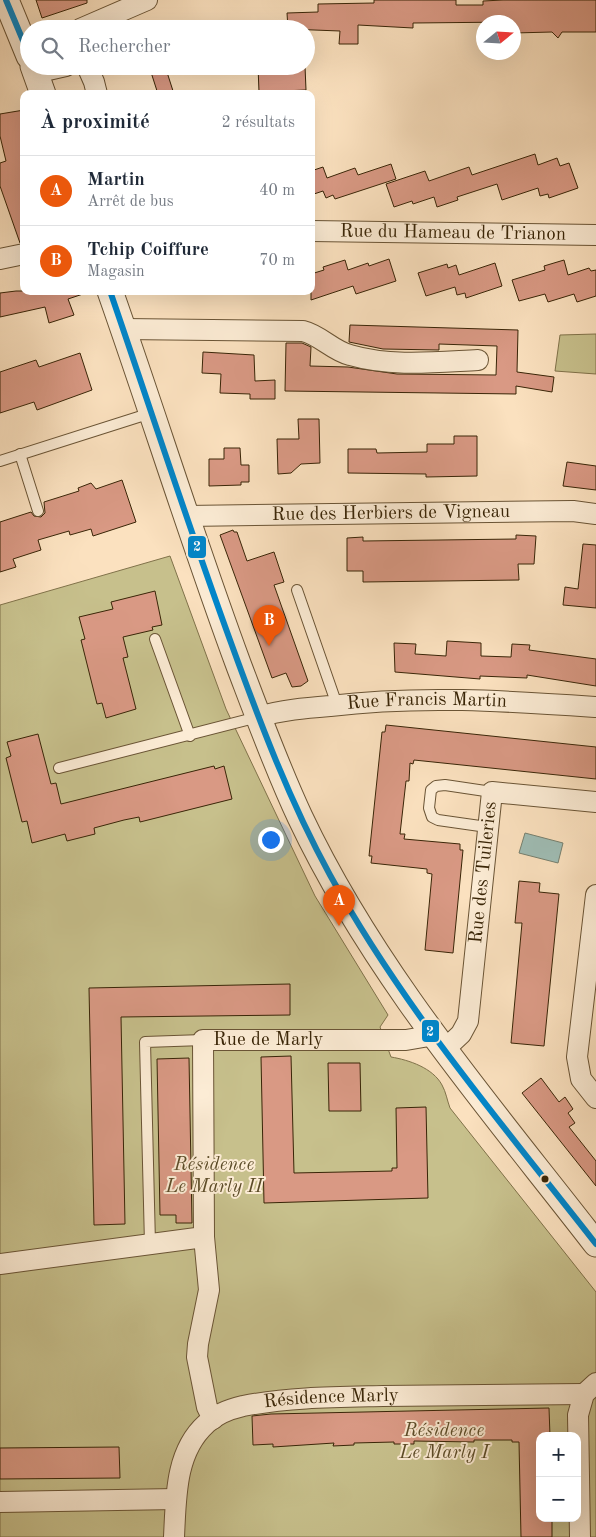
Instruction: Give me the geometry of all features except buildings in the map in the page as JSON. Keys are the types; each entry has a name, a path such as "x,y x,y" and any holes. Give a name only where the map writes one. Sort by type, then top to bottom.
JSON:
{"street":[{"path":"6,0 20,34"},
{"path":"101,20 148,0"},
{"path":"91,75 96,90"},
{"name":"Rue du Hameau de Trianon","path":"315,230 596,236"},
{"path":"0,259 20,255"},
{"path":"111,295 186,516 258,717 300,817 370,941 401,990 596,1244"},
{"path":"124,329 303,330 313,333 349,355 382,361 432,363 478,360"},
{"name":"Rue des Herbiers de Vigneau","path":"186,516 573,511 596,514"},
{"name":"Rue Francis Martin","path":"258,717 277,712 338,705 451,698 596,707"},
{"name":"Rue des Tuileries","path":"440,1042 461,1034 468,1021 492,792 596,802"},
{"path":"596,895 592,979 578,1057 581,1079 596,1098"},
{"name":"Rue de Marly","path":"212,1419 207,1406 197,1357 209,1290 204,1238 202,1040 406,1040 440,1042"},
{"path":"0,1264 204,1238"},
{"name":"Résidence Marly","path":"174,1537 176,1499 185,1454 195,1434 212,1419 242,1406 323,1398 590,1388 578,1415 580,1537"},
{"path":"1,1503 176,1499"}],"lane":[{"path":"0,461 151,412"},
{"path":"20,454 38,511"},
{"path":"297,590 338,705"},
{"path":"155,639 190,736"},
{"path":"59,768 190,736 258,717"},
{"path":"487,826 438,820 432,817 429,808 431,790 436,786 445,785 492,792"},
{"path":"150,1244 145,1042 202,1040"}],"green space":[{"path":"596,334 596,374 555,371 560,335"},
{"path":"170,556 226,709 315,896 388,1015 380,1027 391,1057 405,1060 427,1069 438,1079 445,1090 450,1108 596,1292 596,1537 0,1537 0,605"}],"water":[{"path":"525,833 563,843 558,863 519,853"}],"transit line":[{"name":"2","path":"6,0 20,33"},
{"name":"2","path":"111,295 241,670 276,759 315,847 359,924 389,972 422,1019 490,1110 596,1244"}],"place":[{"name":"Tchip Coiffure","path":"269,646"},
{"name":"Martin","path":"339,926"}],"park label":[{"name":"Résidence Le Marly II","path":"214,1176"},
{"name":"Résidence Le Marly I","path":"444,1442"}]}
